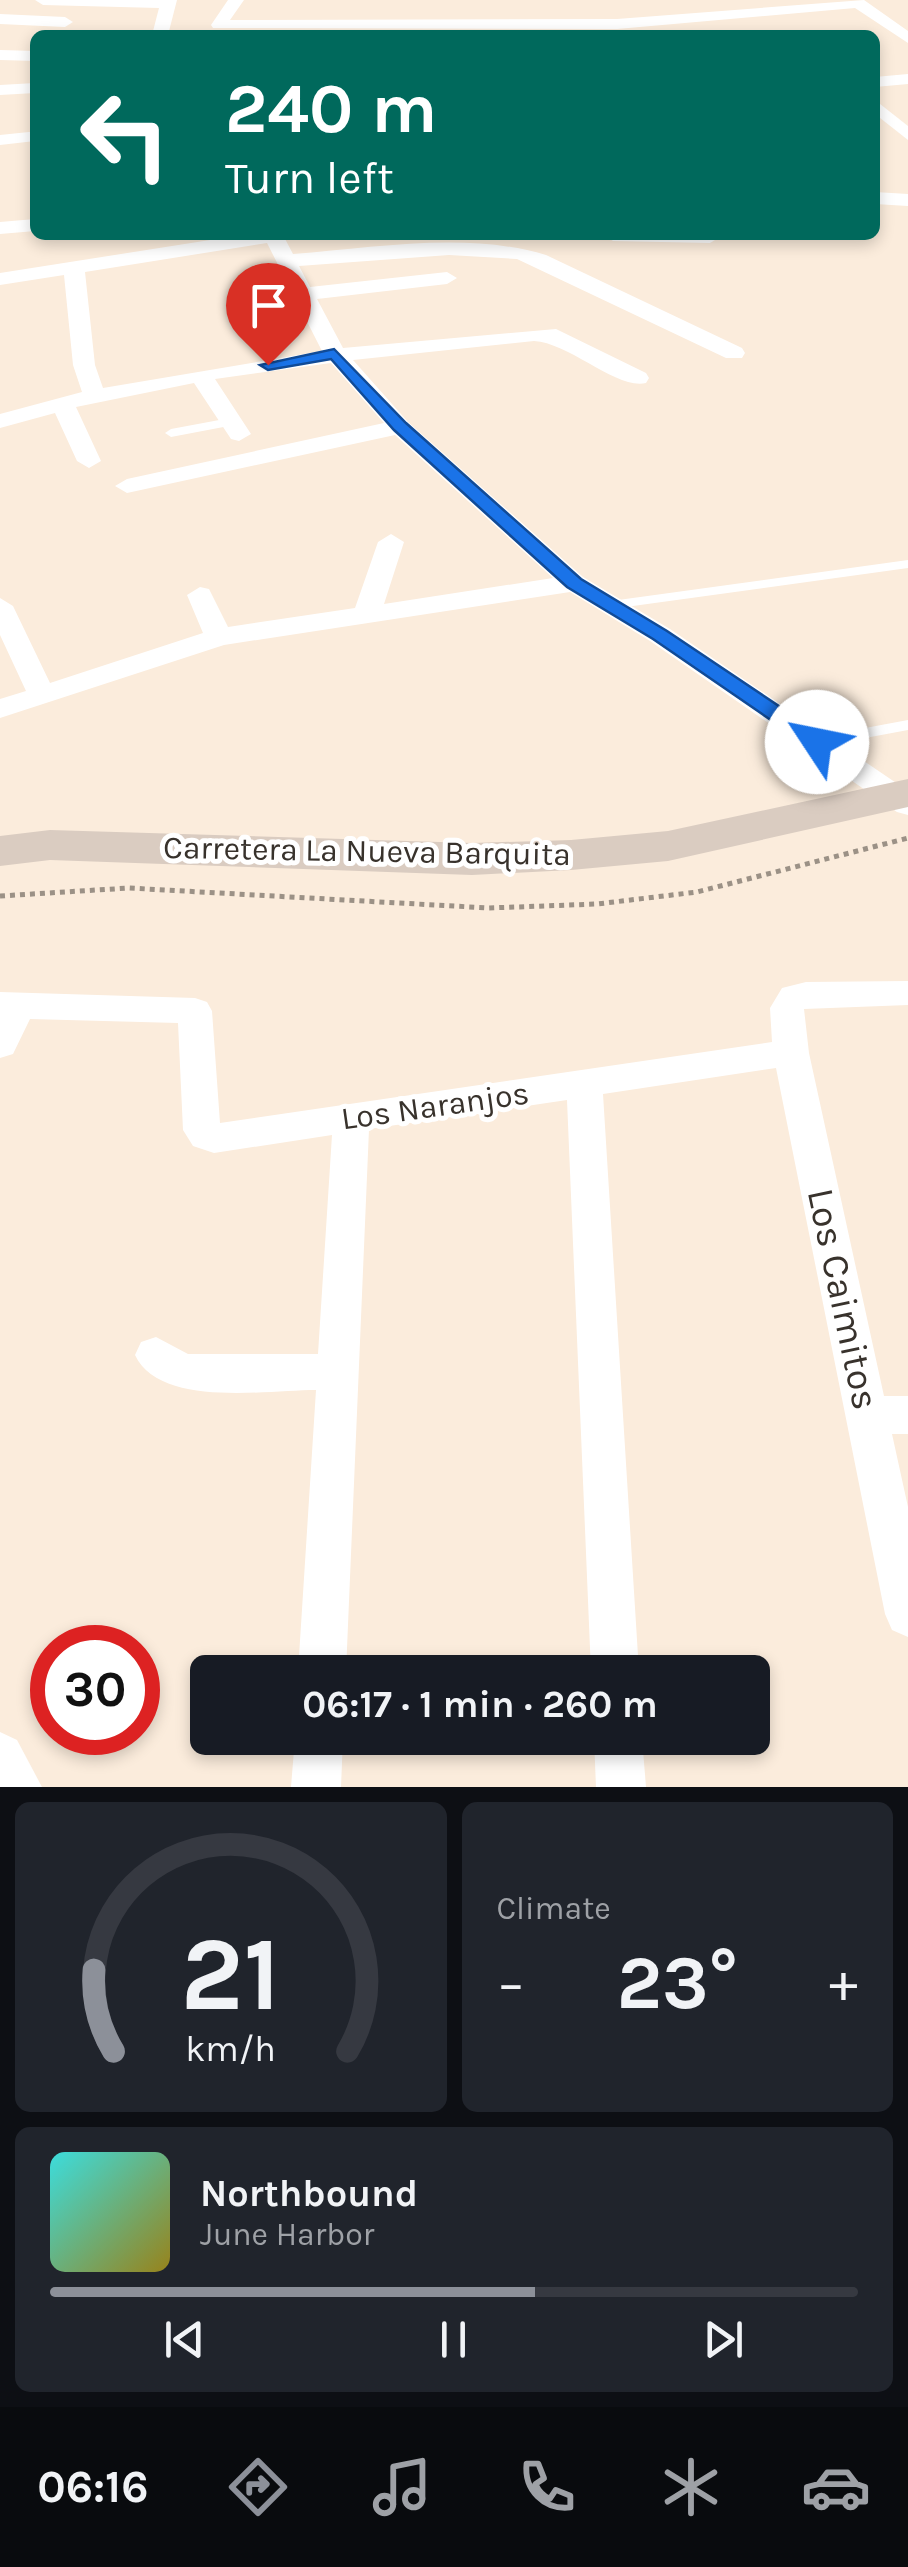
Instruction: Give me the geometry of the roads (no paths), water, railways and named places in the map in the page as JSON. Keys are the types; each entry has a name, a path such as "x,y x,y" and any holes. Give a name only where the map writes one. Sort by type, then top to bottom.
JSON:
{"street":[{"path":"42,0 168,2 161,30"},
{"path":"236,0 220,24 224,27 619,30 856,2 908,38"},
{"path":"642,0 667,22"},
{"path":"743,0 758,13"},
{"path":"0,19 66,22"},
{"path":"880,41 908,38"},
{"path":"0,55 30,56"},
{"path":"880,82 908,79"},
{"path":"0,90 30,88"},
{"path":"880,110 902,130"},
{"path":"0,140 29,137"},
{"path":"880,198 908,200"},
{"path":"0,228 30,225"},
{"path":"0,279 249,240"},
{"path":"276,240 334,354 400,426 574,583 905,801"},
{"path":"285,261 449,249 519,254 538,259 734,353"},
{"path":"74,268 84,365 95,396"},
{"path":"301,294 447,278"},
{"path":"0,420 62,402 334,354 547,335 638,378"},
{"path":"202,377 234,428"},
{"path":"62,402 89,461"},
{"path":"127,486 400,426"},
{"path":"367,614 391,542"},
{"path":"0,708 220,638 574,583"},
{"path":"200,595 220,638"},
{"path":"0,606 41,693"},
{"name":"Carretera La Nueva Barquita","path":"0,851 50,845 472,859 572,854 668,846 905,801"},
{"name":"Carretera La Nueva Barquita","path":"0,870 66,865 472,876 591,872 708,856 905,801"},
{"name":"Los Caimitos","path":"908,993 806,994 794,997 787,1008 791,1053 887,1415 908,1614"},
{"path":"0,1045 10,1005"},
{"name":"Los Naranjos","path":"10,1005 196,1010 202,1130 206,1136 791,1053"},
{"path":"584,1084 614,1655"},
{"path":"323,1655 351,1118"},
{"path":"156,1355 180,1372 338,1372"},
{"path":"316,1787 317,1755"},
{"path":"619,1755 621,1787"},
{"path":"0,1757 17,1787"}],"lane":[{"path":"172,433 234,428"},
{"path":"612,605 908,564"},
{"path":"817,742 908,725"}]}
